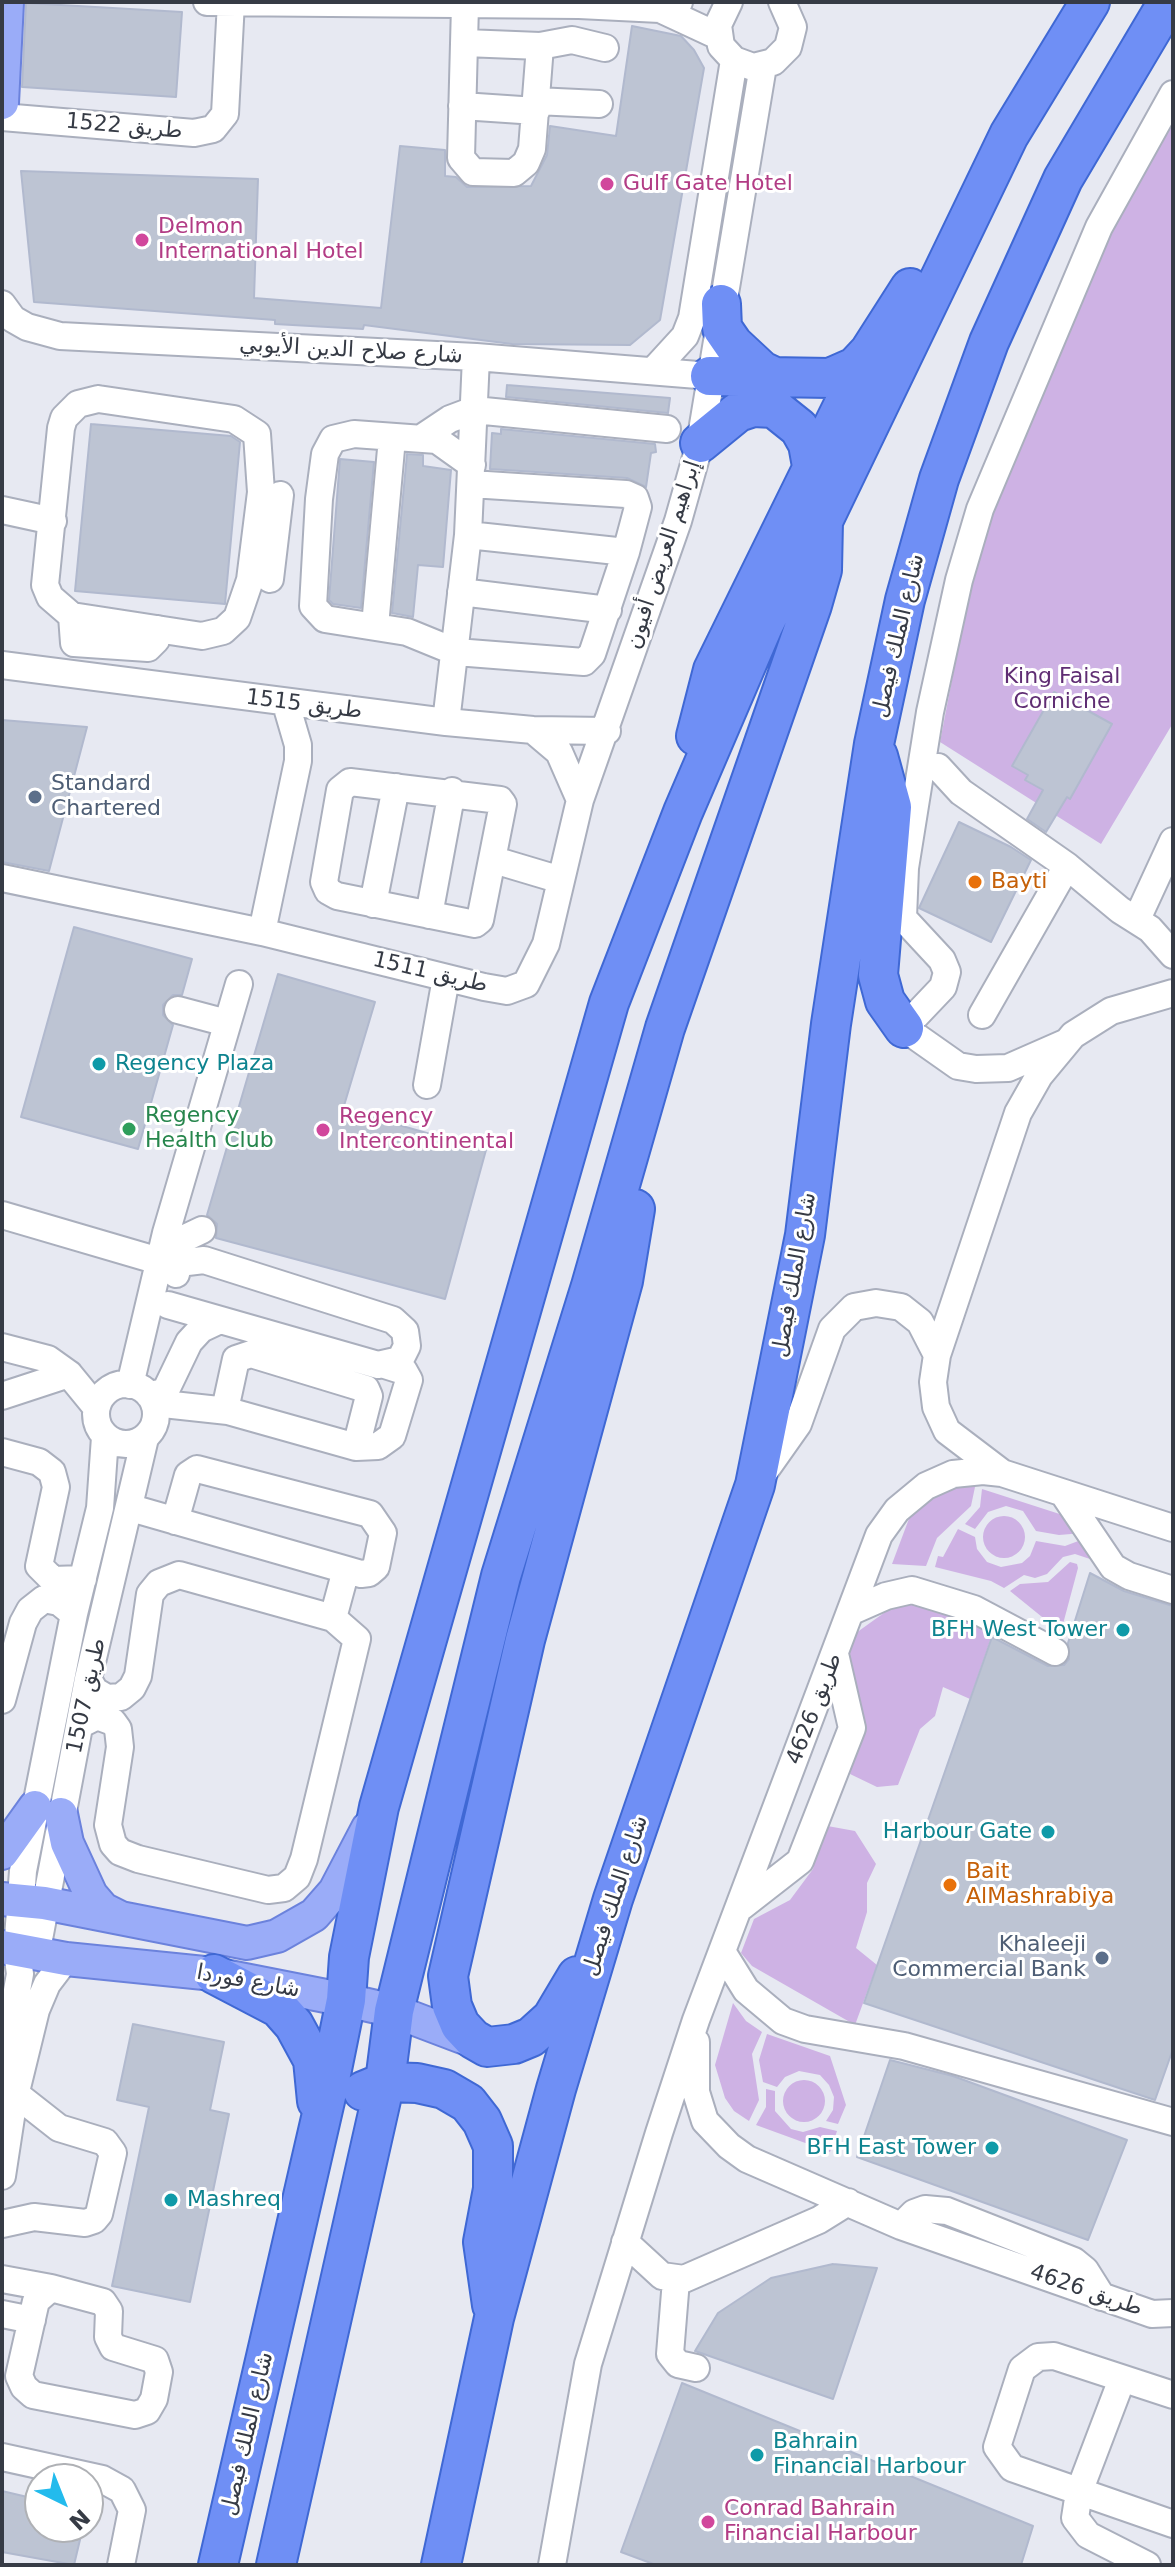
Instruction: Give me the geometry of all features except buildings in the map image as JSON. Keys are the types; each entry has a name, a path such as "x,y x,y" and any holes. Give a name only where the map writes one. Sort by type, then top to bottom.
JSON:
{"highway":[{"name":"شارع الملك فيصل","path":"218,2565 320,2125 346,2000 349,1957 379,1807 609,1003 683,812 769,613 789,573 823,521 1009,135 1090,2"},
{"name":"شارع الملك فيصل","path":"441,2565 494,2318 556,2089 613,1899 755,1485 805,1235 831,1024 874,744 905,600 935,494 989,342 1063,179 1168,2"},
{"path":"683,812 698,723 713,670 871,349 1009,135"},
{"path":"721,304 722,328 733,344 754,364 779,379"},
{"path":"710,376 830,378 855,367 871,349"},
{"path":"683,436 753,407 774,408 799,428 808,444 812,466"},
{"name":"شارع الملك فيصل","path":"276,2565 385,2082 394,2011 501,1576 591,1286 665,1028 812,605 822,570 823,521"},
{"path":"874,744 892,807 878,975 885,1001 904,1028"},
{"path":"613,1899 574,1984 552,2018 531,2037 514,2044 487,2047 473,2039 460,2025 452,2006 448,1976 525,1640 623,1281 665,1028"},
{"path":"216,1957 279,2008 294,2025 313,2060 320,2125"},
{"path":"320,2125 348,2098 385,2082 417,2083 444,2089 468,2103 482,2121 493,2146 493,2189 483,2242 494,2318"}],"main road":[{"path":"2,103 7,2"},
{"path":"216,1957 247,1943 277,1936 314,1915 335,1891 379,1807"},
{"path":"2,1853 48,1810 91,1895 103,1909 126,1920"},
{"name":"شارع فوردا","path":"22,1901 126,1920 216,1957 346,2000 394,2011 487,2047"},
{"name":"شارع فوردا","path":"30,1953 216,1957"},
{"path":"452,2565 461,2462"}],"street":[{"path":"729,2 720,14 718,36 721,46 734,60 763,66 782,56 792,37 792,16 786,3"},
{"path":"223,3 670,6 718,36"},
{"name":"طريق 1522","path":"2,117 194,133 213,129 225,114 223,3"},
{"path":"465,5 461,158 473,172 493,175 514,173 526,163 532,149 540,46"},
{"path":"465,43 540,46 572,40 605,48"},
{"path":"653,371 685,336 692,318 734,60"},
{"name":"إبراهيم العريض أفيون","path":"607,731 683,436 710,376 763,66"},
{"name":"شارع الملك فيصل","path":"904,1028 943,987 947,972 942,960 903,918 905,868 930,767 959,580 985,497 1099,227 1173,94"},
{"path":"462,106 599,104"},
{"name":"شارع صلاح الدين الأيوبي","path":"2,304 13,319 27,327 60,336 476,357 710,376"},
{"path":"446,722 468,535 476,357"},
{"path":"88,400 244,422 259,441 271,493 260,580 237,618 223,631 202,636 157,629 156,640 148,648 74,643 72,616 56,605 45,585 61,428 70,410 88,400"},
{"path":"423,437 450,419 474,410 683,436"},
{"path":"354,434 392,438 437,440 472,474 631,495 638,507 626,552 592,654 584,662 456,652 407,632 325,619 313,606 312,577 325,454 333,439 354,434"},
{"path":"375,626 392,438"},
{"path":"271,493 319,499"},
{"path":"2,510 53,521"},
{"path":"468,535 626,552"},
{"path":"260,580 312,577"},
{"path":"461,592 608,610"},
{"name":"طريق 1515","path":"2,665 286,704 446,722 533,730 607,731"},
{"path":"262,932 298,761 298,745 286,704"},
{"path":"533,730 559,752 580,800"},
{"name":"طريق 1511","path":"2,878 262,932 507,991 526,984 546,944 580,800 607,731"},
{"path":"930,767 1067,866 1120,910 1137,919 1173,955"},
{"path":"350,782 396,787 494,797 503,804 494,860 480,920 475,924 332,894 324,882 340,790 350,782"},
{"path":"373,904 396,787"},
{"path":"429,915 452,791"},
{"path":"1137,919 1173,841"},
{"path":"494,860 561,880"},
{"path":"982,1015 1067,866"},
{"path":"427,1085 446,978"},
{"path":"218,1321 201,1329 189,1342 165,1392 139,1391 108,1390 96,1407 96,1421 105,1437 129,1445 145,1438 155,1422 139,1391 239,984"},
{"name":"طريق 4626","path":"904,1028 958,1066 1008,1068 1065,1043 1111,1011 1173,993"},
{"path":"178,1010 227,1023"},
{"name":"طريق 4626","path":"1065,1043 1039,1076 1018,1113 937,1355 933,1395 940,1420 957,1442 1002,1473 1173,1528"},
{"path":"2,1215 169,1262 204,1260 393,1320 405,1331 407,1346 400,1360 385,1365"},
{"path":"139,1391 168,1305 169,1262 183,1239 202,1230"},
{"path":"755,1485 798,1424 832,1329 854,1307 876,1303 901,1307 920,1322 937,1355"},
{"path":"139,1391 228,1411 356,1447 383,1444 392,1436 409,1380 404,1371 168,1305"},
{"path":"2,1347 48,1359 69,1374 96,1407"},
{"path":"228,1411 226,1405 236,1359 251,1354 366,1389 369,1396 356,1447"},
{"path":"2,1396 69,1374"},
{"name":"طريق 1507","path":"48,1810 74,1614 100,1508 105,1437"},
{"name":"طريق 1507","path":"2,2073 20,1974 30,1953 22,1901 48,1810 81,1724 88,1679 131,1508 145,1438"},
{"path":"2,1452 39,1462 52,1472 55,1495 39,1566 53,1580 83,1579"},
{"path":"131,1508 175,1521 346,1570 365,1574 376,1567 383,1533 378,1520 370,1514 197,1469 188,1475 175,1521"},
{"name":"طريق 4626","path":"552,2565 588,2364 625,2242 696,2020 879,1535 910,1497 953,1474 1002,1473"},
{"path":"1063,1493 1113,1567 1129,1576 1173,1590"},
{"path":"333,1618 346,1570"},
{"path":"81,1724 97,1716 113,1722 121,1738 108,1825 113,1844 120,1852 268,1890 284,1888 297,1877 304,1859 357,1646 352,1632 333,1618 186,1576 172,1576 159,1583 148,1601 138,1676 132,1688 121,1697 107,1698 95,1691 88,1679"},
{"path":"852,1611 886,1596 912,1590 974,1609 1055,1652"},
{"path":"2,1700 23,1623 30,1610 44,1599 59,1602 74,1614"},
{"path":"741,1907 800,1861 852,1728 835,1654"},
{"path":"2,2176 11,2101 41,1997 30,1953"},
{"path":"723,1953 746,1990 783,2021 884,2045 904,2046 1173,2122"},
{"name":"طريق 4626","path":"696,2020 696,2092 705,2121 729,2146 747,2159 901,2226 1152,2314 1173,2313"},
{"path":"2,2224 34,2217 85,2223 94,2220 99,2214 113,2153 105,2142 59,2128 11,2101"},
{"path":"625,2242 656,2272 676,2280 691,2277 819,2220 848,2202"},
{"path":"2,2279 51,2288 103,2302 109,2311 108,2337 113,2347 155,2360 159,2372 151,2405 135,2415 26,2390 19,2376 32,2320 39,2296 51,2288"},
{"path":"676,2280 668,2339 670,2354 678,2364 696,2368"},
{"path":"2,2314 32,2320"},
{"path":"1173,2395 1054,2356 1038,2357 1022,2369 997,2440 999,2455 1012,2468 1173,2524"},
{"path":"1122,2379 1079,2492 1075,2518 1083,2530 1147,2565"},
{"path":"2,2457 102,2479 122,2490 132,2510 121,2565"}],"green space":[{"name":"King Faisal Corniche","path":"1173,112 1173,723 1101,844 940,742 980,534 1047,357"},
{"path":"956,1485 975,1487 971,1506 937,1538 926,1566 892,1564 910,1516 927,1499"},
{"path":"982,1489 1072,1518 1083,1533 1059,1535 1036,1531 1023,1511 1006,1506 988,1512 975,1529 965,1524 980,1507"},
{"path":"1004,1516 1019,1522 1025,1537 1019,1552 1004,1558 989,1552 983,1537 989,1522"},
{"path":"958,1529 975,1537 977,1549 987,1562 1001,1567 1022,1563 1030,1556 1036,1541 1065,1546 1081,1540 1098,1558 1093,1560 1075,1554 1063,1557 1047,1574 1035,1578 1024,1575 1004,1588 991,1581 935,1567 938,1556 943,1557"},
{"path":"1070,1562 1077,1564 1078,1568 1063,1624 1047,1621 1010,1591 1020,1584 1048,1582"},
{"path":"934,1604 992,1635 970,1699 943,1687 935,1716 920,1729 898,1785 877,1787 850,1774 856,1744 849,1638 895,1605"},
{"path":"822,1825 855,1831 876,1864 867,1883 867,1912 856,1948 877,1965 855,2025 752,1966 741,1953 754,1919 790,1900 813,1869"},
{"path":"733,2003 746,2021 762,2032 752,2054 759,2100 749,2121 734,2111 725,2098 715,2065"},
{"path":"767,2034 830,2056 846,2105 838,2124 826,2121 833,2110 834,2097 820,2075 799,2071 785,2077 777,2087 763,2082 759,2060"},
{"path":"804,2080 819,2086 825,2101 819,2116 804,2122 789,2116 783,2101 789,2086"},
{"path":"766,2089 775,2091 775,2111 791,2129 803,2132 820,2127 837,2131 830,2152 756,2125 766,2107"}],"place":[{"name":"Gulf Gate Hotel","path":"607,184"},
{"name":"Delmon International Hotel","path":"142,240"},
{"name":"Standard Chartered","path":"35,797"},
{"name":"Bayti","path":"975,882"},
{"name":"Regency Plaza","path":"99,1064"},
{"name":"Regency Health Club","path":"129,1129"},
{"name":"Regency Intercontinental","path":"323,1130"},
{"name":"BFH West Tower","path":"1123,1630"},
{"name":"Harbour Gate","path":"1048,1832"},
{"name":"Bait AlMashrabiya","path":"950,1885"},
{"name":"Khaleeji Commercial Bank","path":"1102,1958"},
{"name":"BFH East Tower","path":"992,2148"},
{"name":"Mashreq","path":"171,2200"},
{"name":"Bahrain Financial Harbour","path":"757,2455"},
{"name":"Conrad Bahrain Financial Harbour","path":"708,2522"}]}
